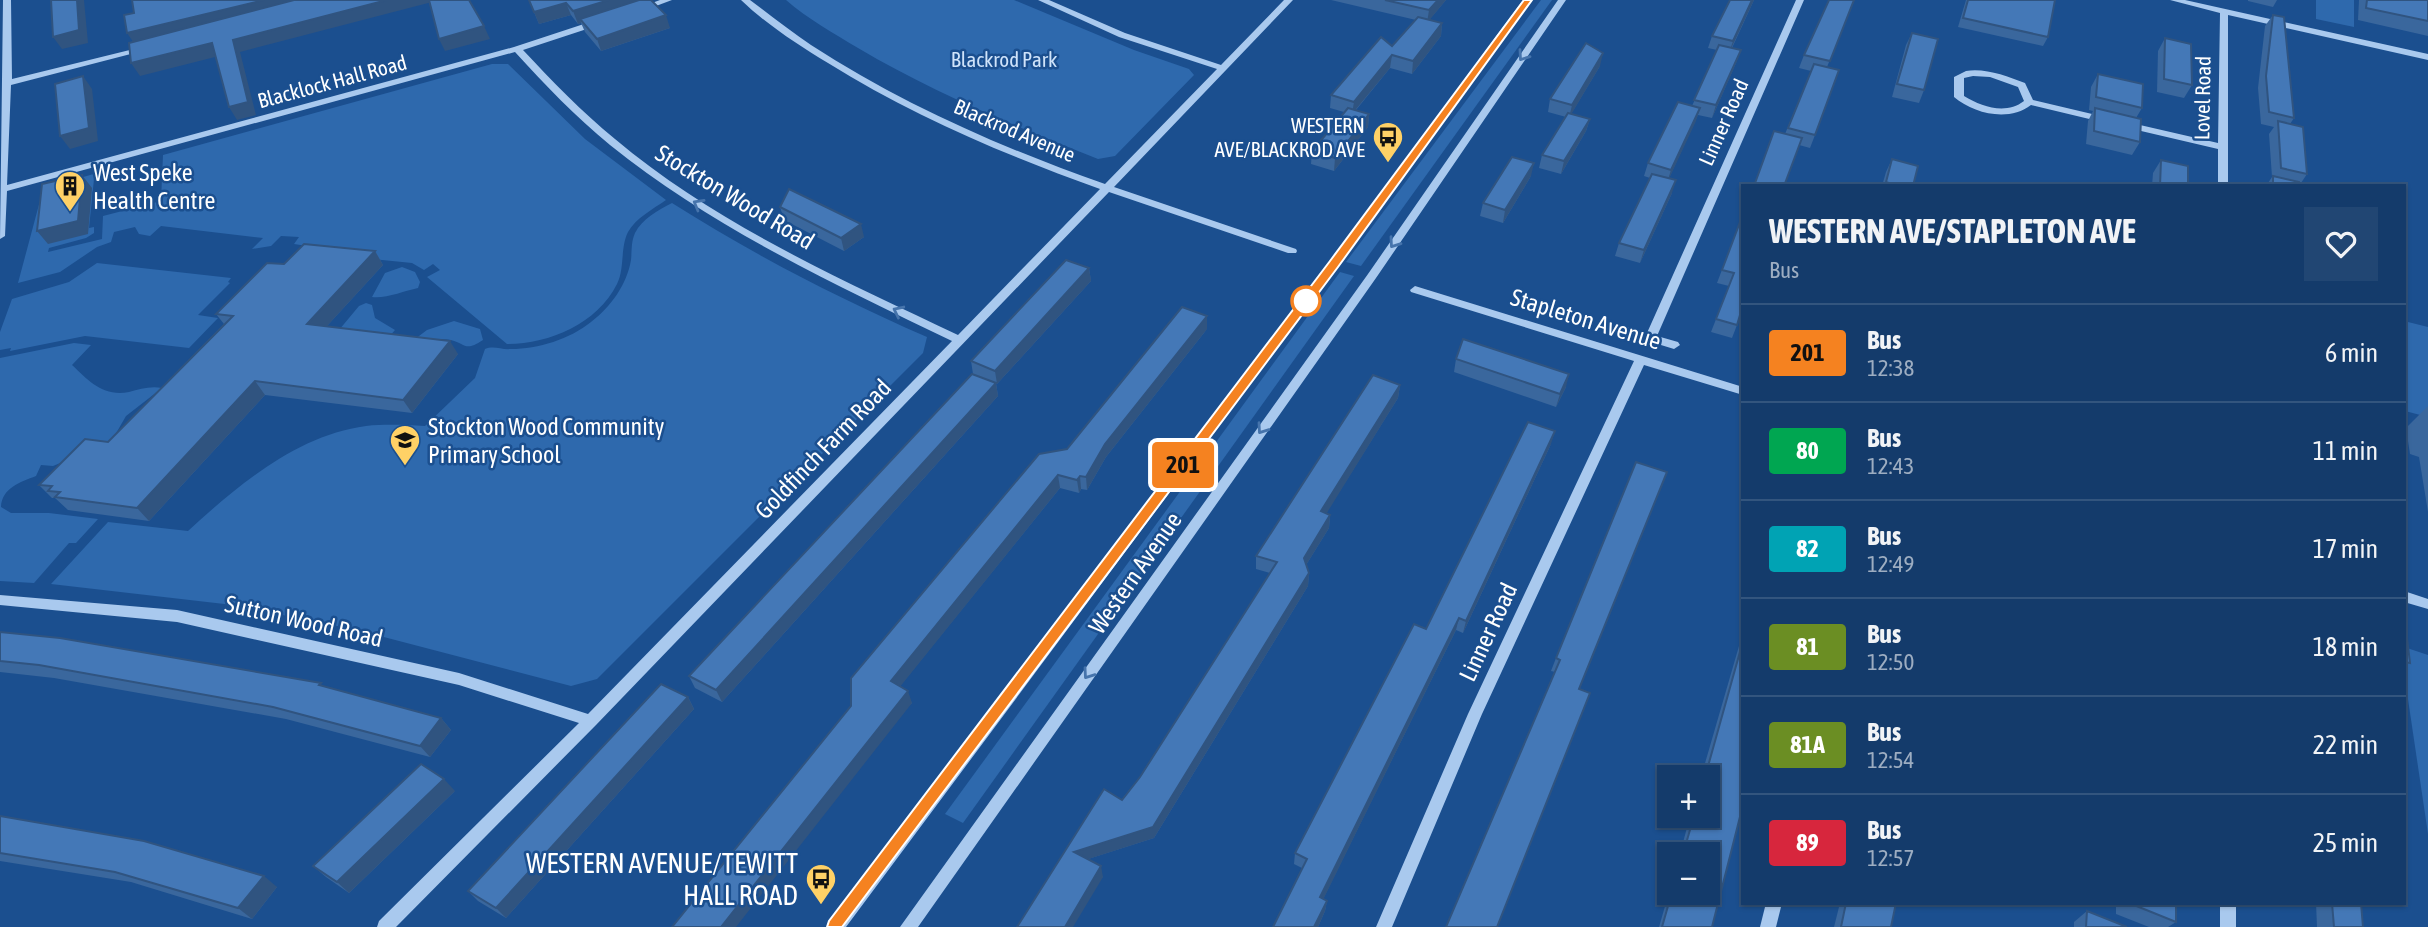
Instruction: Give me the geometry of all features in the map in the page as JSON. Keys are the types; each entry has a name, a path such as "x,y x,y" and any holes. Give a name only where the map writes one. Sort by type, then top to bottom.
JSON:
{"street":[{"path":"0,236 7,83 7,0"},
{"path":"630,12 668,0"},
{"name":"Blackrod Avenue","path":"745,0 783,32 867,84 977,137 1110,189 1292,251"},
{"path":"1042,0 1122,35 1223,68"},
{"name":"Goldfinch Farm Road","path":"385,927 591,721 1110,189 1289,0"},
{"name":"Western Avenue","path":"836,927 1334,264 1527,0"},
{"name":"Western Avenue","path":"908,927 1364,287 1562,0"},
{"name":"Linner Road","path":"1650,338 1800,0"},
{"path":"2174,0 2428,57"},
{"name":"Lovel Road","path":"2223,184 2224,11"},
{"name":"Blacklock Hall Road","path":"3,189 517,49 605,20"},
{"path":"7,83 163,45"},
{"name":"Stockton Wood Road","path":"517,49 553,92 600,136 677,192 771,247 960,340"},
{"path":"1965,73 1977,73 2012,81 2022,85 2029,102 2022,109 2010,113 1968,103 1958,97 1959,77 1965,73"},
{"path":"2029,102 2222,147"},
{"name":"Stapleton Avenue","path":"1415,290 1741,390"},
{"path":"1616,327 1674,345"},
{"name":"Linner Road","path":"1384,927 1475,713 1640,359"},
{"path":"2406,597 2428,604"},
{"name":"Sutton Wood Road","path":"0,600 177,616 459,679 591,721"},
{"path":"1768,927 1774,905"},
{"path":"2228,905 2228,927"}],"green space":[{"name":"Blackrod Park","path":"786,0 1014,0 1134,50 1189,69 1194,75 1115,156 1098,159 916,80 830,31"},
{"path":"1541,0 1552,0 1361,266 1346,262"},
{"path":"2316,0 2354,0 2354,27 2316,19"},
{"path":"492,64 508,64 585,139 666,200 640,218 628,232 619,278 608,298 584,321 555,336 507,344 427,277 440,270 433,264 424,270 412,263 303,252 307,246 294,244 299,237 281,236 271,246 252,249 263,238 161,226 150,236 139,234 135,227 114,232 111,242 97,247 60,272 18,283 41,197 52,186 104,171 105,176 94,179 89,228 94,227 94,233 86,238 49,248 48,252 102,239 103,216 161,201 163,155"},
{"path":"672,203 797,275 927,337 923,353 597,679 571,686 357,630 233,605 51,584 108,522 188,531 248,480 292,451 316,440 366,426 425,426 475,378 485,349 521,349 543,345 583,328 598,316 617,294 626,278 638,228 651,215"},
{"path":"97,263 231,278 228,282 230,283 198,315 218,318 189,348 85,336 10,351 11,348 0,350 0,332 12,299 69,282"},
{"path":"402,267 415,272 420,282 418,288 389,296 372,297 385,273"},
{"path":"1340,272 1354,276 963,823 945,814"},
{"path":"366,303 372,305 375,318 395,330 387,339 339,330 359,306"},
{"path":"454,321 480,329 483,340 466,346 447,339 415,339 427,330"},
{"path":"2406,322 2428,327 2428,417 2406,411"},
{"path":"74,343 91,345 72,365 104,390 120,393 162,388 126,416 111,442 53,466 41,465 36,476 8,490 1,507 11,513 49,513 98,519 76,543 69,543 34,583 0,581 0,358"},
{"path":"2406,648 2428,655 2428,834 2406,686"}],"building":[{"path":"51,0 77,0 79,30 53,37"},
{"path":"132,0 264,0 127,33 124,15 134,13"},
{"path":"294,0 387,0 233,40 248,102 229,107 212,43 131,63 129,43"},
{"path":"429,0 469,0 484,26 439,39"},
{"path":"529,0 609,0 573,11 566,3 534,12"},
{"path":"639,0 651,0 666,15 597,39 580,19"},
{"path":"1385,0 1438,0 1429,10"},
{"path":"1730,0 1752,0 1733,41 1712,36"},
{"path":"1829,0 1854,0 1830,61 1804,55"},
{"path":"1968,0 2055,0 2048,37 1963,18"},
{"path":"2367,0 2428,0 2428,21 2366,8"},
{"path":"2273,15 2284,17 2294,118 2269,112 2266,76"},
{"path":"1418,17 1442,23 1413,61 1392,55 1354,102 1331,95 1381,37 1392,46"},
{"path":"1912,33 1938,39 1924,90 1897,84"},
{"path":"2165,38 2191,44 2192,85 2164,79"},
{"path":"1586,43 1603,53 1572,105 1550,99"},
{"path":"1719,45 1741,50 1716,105 1694,100"},
{"path":"1814,64 1839,70 1815,135 1788,128"},
{"path":"2098,74 2143,84 2142,108 2096,97"},
{"path":"83,76 89,128 60,136 55,84"},
{"path":"1678,102 1700,108 1671,170 1648,163"},
{"path":"1348,108 1369,114 1335,158 1312,151"},
{"path":"2095,108 2141,119 2140,142 2094,131"},
{"path":"1568,113 1590,119 1564,161 1542,155"},
{"path":"2278,121 2303,127 2307,174 2281,168"},
{"path":"1774,131 1802,138 1785,184 1755,184"},
{"path":"1512,157 1534,163 1505,210 1483,203"},
{"path":"1892,159 1918,166 1914,184 1886,182"},
{"path":"2161,160 2188,166 2188,184 2160,184"},
{"path":"1652,174 1676,180 1644,250 1619,243"},
{"path":"82,175 78,221 37,231 42,184"},
{"path":"2273,176 2299,182 2299,184 2273,184"},
{"path":"789,189 861,224 841,238 780,207"},
{"path":"1741,219 1741,312 1737,325 1716,319 1734,273 1722,270"},
{"path":"304,244 375,251 307,324 450,341 403,400 255,381 137,508 55,497 60,492 48,491 52,486 39,485 85,439 108,442 233,316 216,314 267,263 284,264"},
{"path":"1066,260 1089,268 995,371 971,361"},
{"path":"1182,307 1207,316 1105,444 1086,477 1080,476 1077,480 1058,475 891,681 908,691 721,927 672,927 851,706 851,678 1039,454 1067,449"},
{"path":"1463,339 1569,374 1560,394 1456,359"},
{"path":"972,374 996,383 716,690 689,676"},
{"path":"1373,375 1400,385 1321,511 1330,515 1304,558 1309,573 1153,827 1074,852 1101,866 1065,927 1017,927 1104,789 1122,800 1140,777 1277,562 1256,556"},
{"path":"1528,422 1555,431 1466,621 1459,618 1320,897 1327,901 1314,927 1273,927 1307,859 1295,853 1414,624 1426,629"},
{"path":"1636,462 1667,472 1579,689 1590,693 1497,927 1446,927 1560,660 1556,658"},
{"path":"0,632 60,638 321,683 319,685 441,718 420,746 273,707 39,665 0,661"},
{"path":"2406,638 2407,638 2410,663 2406,662"},
{"path":"1741,648 1741,813 1720,896 1720,842 1686,842 1691,828 1720,828 1720,765 1708,765"},
{"path":"661,684 688,697 496,908 468,891"},
{"path":"421,764 444,779 337,882 313,866"},
{"path":"0,816 144,841 264,876 238,908 115,872 0,853"},
{"path":"1668,905 1718,905 1712,927 1662,927"},
{"path":"1846,905 1896,905 1891,927 1841,927"},
{"path":"2134,905 2176,905 2176,922"},
{"path":"2332,905 2361,905 2363,927 2334,927"},
{"path":"2087,911 2127,927 2086,927"}],"bus line":[{"name":"201","path":"836,927 1334,264 1527,0"}],"place":[{"name":"WESTERN AVE/BLACKROD AVE","path":"1388,164"},
{"name":"West Speke Health Centre","path":"70,213"},
{"name":"Stockton Wood Community Primary School","path":"405,467"},
{"name":"WESTERN AVENUE/TEWITT HALL ROAD","path":"821,906"}]}
